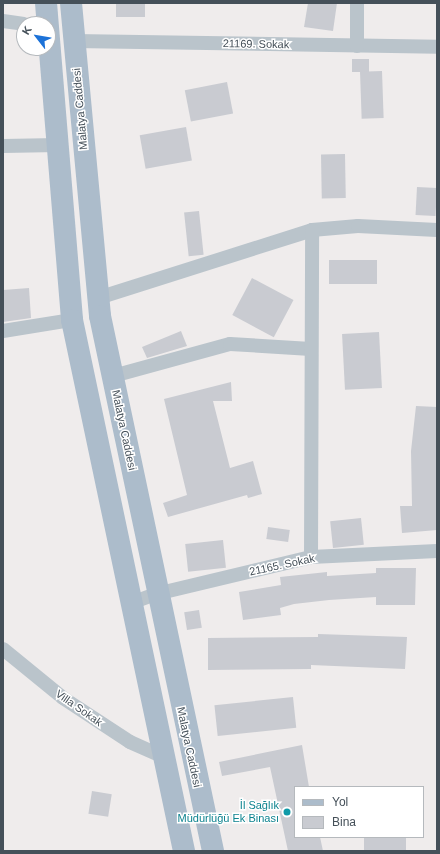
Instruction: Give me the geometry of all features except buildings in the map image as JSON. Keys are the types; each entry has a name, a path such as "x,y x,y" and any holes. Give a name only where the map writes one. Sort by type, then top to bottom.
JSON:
{"main road":[{"path":"46,3 47,16"},
{"name":"Malatya Caddesi","path":"71,3 98,298 156,594 213,851"},
{"path":"50,56 72,320 184,851"}],"street":[{"path":"357,3 357,46"},
{"path":"3,21 16,23"},
{"name":"21169. Sokak","path":"74,40 437,47"},
{"path":"3,146 58,145"},
{"path":"98,298 312,230 358,226 437,230"},
{"path":"311,557 312,230"},
{"path":"3,331 72,320"},
{"path":"113,376 230,344 311,349"},
{"name":"21165. Sokak","path":"131,603 156,594 311,557 437,551"},
{"name":"Villa Sokak","path":"3,649 63,698 130,742 163,757"}],"place":[{"name":"İl Sağlık Müdürlüğü Ek Binası","path":"287,812"}]}
